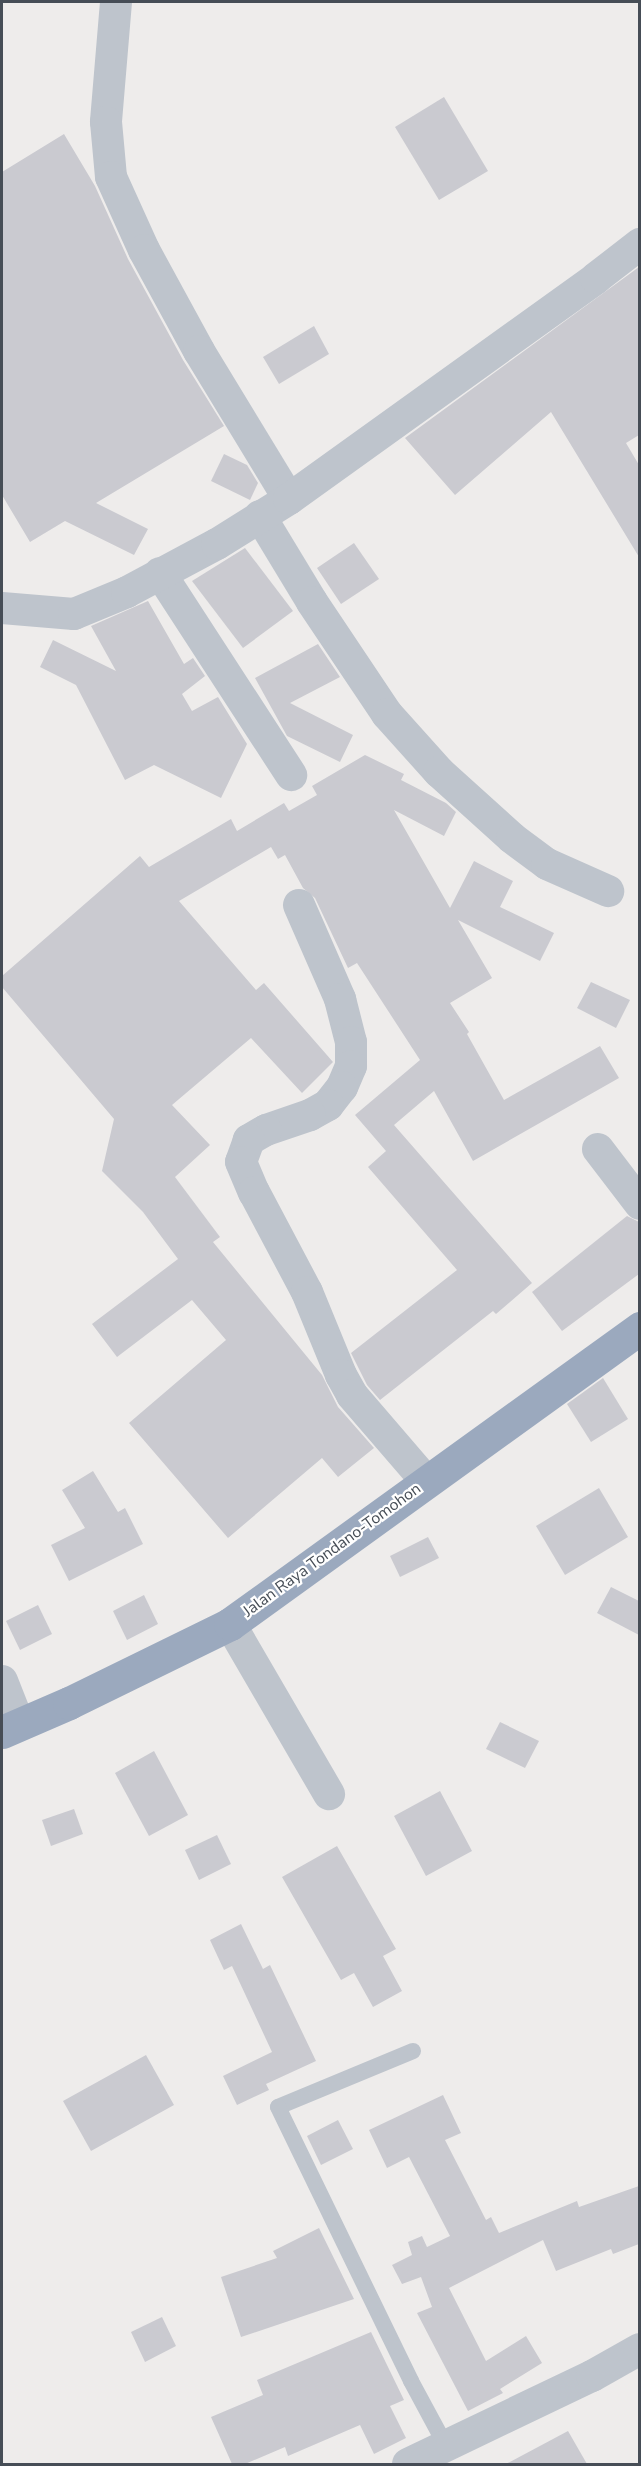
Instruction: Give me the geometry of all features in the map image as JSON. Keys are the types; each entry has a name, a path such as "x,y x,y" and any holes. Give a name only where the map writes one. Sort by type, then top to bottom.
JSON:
{"highway":[{"name":"Jalan Raya Tondano-Tomohon","path":"10,1728 69,1703 231,1624 426,1480 639,1328"}],"street":[{"path":"116,2 106,122 107,154 111,177 144,250 199,351 289,499"},
{"path":"2,609 74,614 127,592 217,544 289,499 596,279 639,244"},
{"path":"260,516 312,602 387,714 439,772 512,838 547,864 608,891"},
{"path":"160,573 291,775"},
{"path":"299,905 340,999 351,1042 351,1066 342,1087 328,1105 310,1115 266,1130 249,1140 241,1162 254,1192 307,1292 341,1375 352,1395 426,1480"},
{"path":"598,1149 639,1204"},
{"path":"231,1624 329,1794"},
{"path":"2,1681 10,1728"},
{"path":"408,2464 592,2376 639,2349"}],"lane":[{"path":"413,2051 278,2107 411,2381 446,2446"}],"building":[{"path":"444,97 488,171 439,200 395,127"},
{"path":"64,134 95,186 128,259 183,360 224,426 96,503 148,529 134,555 65,521 30,542 2,495 2,172"},
{"path":"639,267 639,435 626,443 639,465 639,557 551,412 455,495 405,438"},
{"path":"314,326 329,354 279,384 263,357"},
{"path":"224,454 247,465 258,483 250,500 211,481"},
{"path":"354,543 379,579 341,604 317,568"},
{"path":"245,548 293,611 243,648 192,581"},
{"path":"148,601 184,664 193,658 205,676 182,694 192,711 218,697 247,744 221,798 154,765 125,780 76,685 40,667 53,640 116,671 91,626"},
{"path":"318,644 340,677 290,703 353,735 340,762 287,736 255,678"},
{"path":"365,755 404,774 401,780 446,803 456,812 444,836 394,810 450,908 474,861 513,881 500,907 554,933 540,961 458,920 492,978 450,1003 469,1032 467,1034 504,1100 600,1046 619,1078 473,1161 434,1091 394,1125 532,1283 496,1314 493,1311 380,1400 367,1385 351,1353 457,1270 368,1167 386,1151 355,1115 420,1060 357,963 348,968 315,898 303,888 285,855 278,859 271,847 179,901 256,990 264,983 333,1062 302,1093 251,1038 172,1105 210,1145 175,1177 220,1237 213,1242 322,1375 338,1407 374,1448 338,1477 322,1458 228,1538 129,1423 226,1340 192,1300 117,1357 92,1324 178,1259 143,1212 102,1171 114,1119 2,987 2,976 140,856 149,867 231,819 237,831 284,803 289,811 317,795 312,786"},
{"path":"591,982 630,1000 616,1028 577,1008"},
{"path":"627,1216 639,1222 639,1274 562,1331 532,1292"},
{"path":"603,1378 628,1419 591,1442 567,1404"},
{"path":"93,1471 118,1512 125,1508 143,1544 69,1581 51,1545 85,1528 62,1490"},
{"path":"599,1488 628,1537 565,1575 536,1526"},
{"path":"428,1537 439,1558 400,1577 390,1556"},
{"path":"611,1587 639,1601 639,1635 597,1613"},
{"path":"144,1595 158,1624 127,1640 113,1611"},
{"path":"38,1605 52,1634 20,1650 6,1621"},
{"path":"500,1722 539,1741 525,1768 486,1749"},
{"path":"154,1751 188,1815 149,1836 115,1773"},
{"path":"440,1791 472,1851 426,1876 394,1816"},
{"path":"74,1809 83,1834 51,1846 42,1820"},
{"path":"217,1835 231,1864 199,1880 185,1850"},
{"path":"337,1846 396,1949 383,1956 402,1991 373,2007 354,1973 341,1980 282,1877"},
{"path":"241,1924 263,1969 270,1965 316,2061 266,2084 269,2090 237,2105 223,2076 272,2052 232,1966 224,1970 210,1940"},
{"path":"146,2055 174,2105 91,2151 63,2101"},
{"path":"443,2095 461,2133 445,2140 486,2220 491,2217 499,2233 577,2201 579,2207 639,2186 639,2244 613,2254 611,2249 556,2271 543,2240 449,2288 486,2361 526,2336 542,2363 500,2389 503,2393 468,2411 417,2313 432,2307 421,2277 402,2284 392,2265 412,2255 408,2242 422,2236 427,2247 450,2236 409,2157 387,2168 369,2130"},
{"path":"338,2120 353,2149 321,2165 307,2136"},
{"path":"319,2228 354,2299 241,2337 221,2277 277,2258 273,2251"},
{"path":"162,2317 176,2346 145,2362 131,2332"},
{"path":"371,2332 404,2400 390,2406 406,2438 374,2454 360,2425 288,2456 285,2447 245,2464 232,2464 211,2417 263,2395 257,2380"},
{"path":"568,2431 587,2464 506,2464"}]}
